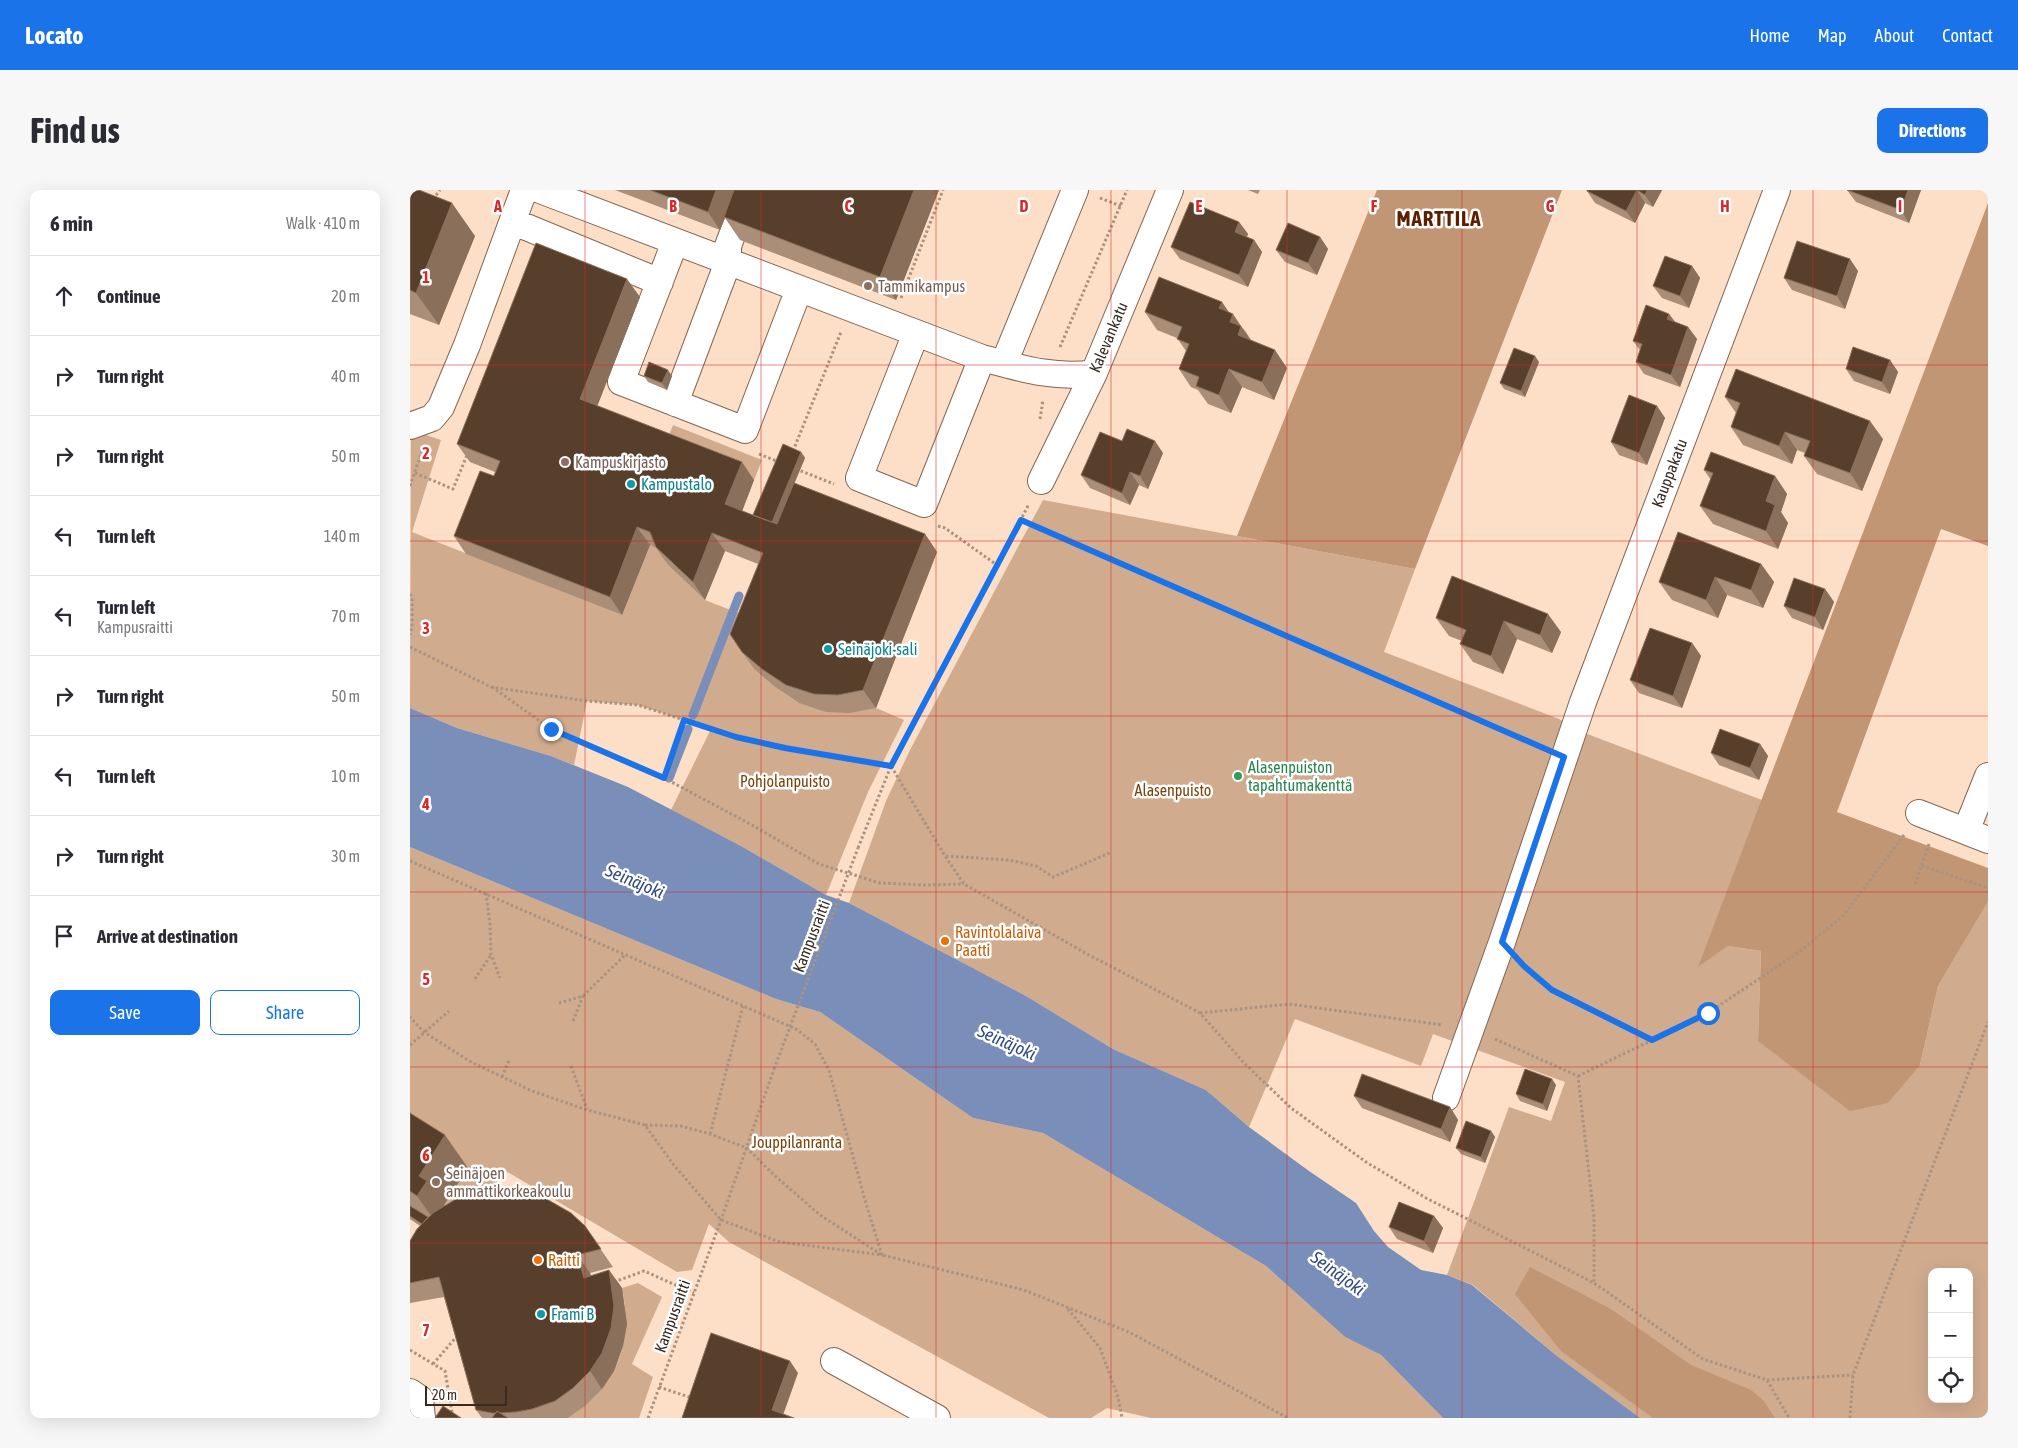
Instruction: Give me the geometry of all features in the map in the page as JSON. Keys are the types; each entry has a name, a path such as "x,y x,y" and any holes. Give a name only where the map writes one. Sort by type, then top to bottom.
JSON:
{"street":[{"path":"410,426 432,418 441,407 467,345 514,222 524,190"},
{"path":"540,190 993,361 1050,374 1072,376 1094,374"},
{"path":"675,403 728,262 728,246 749,190"},
{"path":"916,333 859,478 924,504 1074,190"},
{"name":"Kalevankatu","path":"1041,481 1094,374 1170,190"},
{"name":"Kauppakatu","path":"1446,1098 1502,942 1564,757 1776,190"},
{"path":"514,222 660,282"},
{"path":"675,242 621,382 745,430 799,289"},
{"path":"1929,816 1977,835 1988,776"},
{"path":"834,1361 937,1418"},
{"path":"410,1392 420,1399 422,1418"}],"path":[{"path":"428,206 440,190"},
{"path":"900,300 943,190"},
{"path":"1040,421 1044,392 1059,350 1128,190"},
{"path":"792,452 850,308"},
{"path":"415,473 454,489 470,446"},
{"path":"751,451 843,488"},
{"name":"Kampusraitti","path":"648,1418 774,1069 891,766 1041,481"},
{"path":"1021,520 1564,757"},
{"path":"936,525 945,528 997,565"},
{"path":"410,594 412,598 412,626 410,635"},
{"path":"410,647 491,687 551,729 664,778 752,824 819,864 880,883 964,884"},
{"path":"491,687 587,701 638,705 736,737 844,759 891,766 964,884 1090,955 1200,1013 1244,1063 1291,1108 1366,1162 1426,1198 1594,1283 1703,1359 1767,1380 1853,1375"},
{"path":"664,778 684,720"},
{"path":"1915,884 1922,866 1929,816"},
{"path":"1578,1076 1708,1013 1799,952 1844,915 1890,856 1929,816"},
{"path":"945,856 1009,860 1036,866 1053,877 1112,852"},
{"path":"410,861 486,892 796,1029 815,1044 829,1070 882,1254"},
{"path":"1922,866 1988,888"},
{"path":"486,892 491,954 500,978"},
{"path":"1502,942 1524,966 1552,990 1652,1040"},
{"path":"475,979 491,954"},
{"path":"573,1021 583,996 626,954"},
{"path":"559,1003 583,996"},
{"path":"710,1134 743,1006"},
{"path":"410,1045 449,1011"},
{"path":"410,1017 424,1032 471,1062 532,1092 587,1110 645,1125 681,1126 710,1134 747,1148 774,1175 820,1215 882,1254"},
{"path":"1850,1418 1853,1375 1988,1022"},
{"path":"502,1077 509,1060"},
{"path":"571,1066 587,1110"},
{"path":"645,1125 674,1164 721,1220 780,1242 882,1254 1024,1290 1131,1333 1288,1418"},
{"path":"611,1283 644,1271 694,1293"},
{"path":"1066,1307 1100,1348 1118,1397 1122,1418"},
{"path":"433,1364 461,1330"},
{"path":"1767,1380 1789,1418"},
{"path":"659,1387 694,1399"}],"green space":[{"path":"673,425 762,460 754,480 665,445"},
{"name":"Pohjolanpuisto","path":"411,430 441,440 412,532 622,615 650,545 663,550 668,565 705,600 756,620 755,670 775,687 799,703 876,708 904,720 868,792 826,895 741,846 671,810 711,729 638,705 587,701 574,765 551,756 457,728 410,708"},
{"name":"Alasenpuisto","path":"1043,500 1415,569 1384,652 1559,719 1582,732 1762,800 1699,966 1728,946 1761,951 1758,1041 1920,1065 1938,986 1988,902 1988,1418 1640,1418 1557,1356 1473,1285 1447,1275 1509,1107 1551,1121 1565,1082 1433,1034 1421,1066 1295,1019 1249,1127 1206,1090 1113,1049 1026,996 849,903 886,801 910,750"},
{"name":"Jouppilanranta","path":"410,847 776,999 820,1012 973,1118 1043,1133 1266,1266 1345,1337 1381,1355 1443,1418 1151,1418 1107,1408 1091,1418 1049,1418 729,1242 709,1224 692,1270 677,1272 504,1170 481,1212 442,1209 410,1131"},
{"path":"638,1283 662,1297 632,1364 653,1377 639,1418 568,1418 585,1406 598,1392 618,1362 623,1346 625,1328 622,1288"}],"shaded area":[{"path":"1377,190 1562,190 1415,569 1237,536"},
{"path":"1988,203 1988,546 1941,529 1837,812 1988,868 1988,902 1938,986 1920,1065 1888,1103 1850,1111 1758,1041 1761,951 1728,946 1698,967"},
{"path":"1530,1267 1611,1309 1691,1365 1751,1390 1763,1400 1775,1418 1653,1418 1561,1351 1515,1294"}],"water":[{"name":"Seinäjoki","path":"410,708 457,728 551,756 628,787 741,846 826,895 849,903 1026,996 1113,1049 1206,1090 1249,1127 1356,1203 1374,1231 1388,1247 1421,1270 1447,1275 1472,1285 1557,1356 1640,1418 1443,1418 1381,1355 1345,1337 1266,1266 1043,1133 973,1118 820,1012 776,999 410,847"}],"building":[{"path":"410,190 419,190 452,203 416,293 410,290"},
{"path":"650,190 716,190 708,212"},
{"path":"734,190 914,190 880,277 724,217"},
{"path":"1587,190 1637,190 1626,211"},
{"path":"1637,190 1647,190 1645,195"},
{"path":"1847,190 1908,190 1901,210"},
{"path":"1190,202 1239,222 1235,232 1254,240 1239,275 1171,247"},
{"path":"1288,223 1320,237 1308,263 1276,250"},
{"path":"1797,241 1850,259 1837,296 1784,278"},
{"name":"Kampustalo","path":"536,243 627,279 580,399 742,462 725,504 760,518 777,524 794,483 925,534 863,690 838,695 814,694 786,685 762,669 742,652 730,634 763,553 712,533 693,582 656,547 650,532 637,527 610,597 454,536 480,471 494,476 500,461 457,444"},
{"path":"1665,256 1692,266 1680,296 1653,286"},
{"path":"1159,277 1222,302 1219,308 1233,314 1230,322 1241,326 1238,335 1275,350 1262,382 1229,369 1219,395 1196,386 1199,377 1179,369 1189,344 1177,339 1182,327 1145,312"},
{"path":"1646,305 1669,314 1667,319 1688,327 1671,375 1636,362 1642,344 1633,341"},
{"path":"1853,347 1890,360 1882,382 1846,369"},
{"path":"1514,348 1535,356 1521,391 1500,383"},
{"path":"649,362 668,370 662,383 644,376"},
{"path":"1736,369 1870,421 1850,473 1804,456 1810,441 1785,432 1779,446 1731,427 1740,403 1725,397"},
{"path":"1629,395 1657,406 1639,453 1611,442"},
{"path":"1127,429 1155,441 1140,476 1130,472 1122,493 1081,475 1100,432 1122,441"},
{"path":"783,444 801,452 772,522 753,515"},
{"path":"1711,452 1775,476 1766,501 1775,505 1766,531 1700,506 1713,473 1704,470"},
{"path":"1678,532 1761,564 1751,590 1715,577 1706,600 1659,582"},
{"path":"1452,576 1548,614 1540,635 1504,621 1491,656 1460,644 1466,630 1436,618"},
{"path":"1794,578 1825,589 1815,617 1784,606"},
{"path":"1650,628 1692,643 1673,696 1630,680"},
{"path":"1720,729 1760,744 1750,768 1711,753"},
{"path":"1525,1069 1552,1079 1543,1104 1516,1094"},
{"path":"1362,1074 1450,1107 1441,1129 1354,1096"},
{"path":"410,1113 445,1135 419,1176 427,1181 417,1196 410,1191"},
{"path":"1466,1121 1491,1131 1481,1157 1456,1148"},
{"name":"Frami B","path":"511,1189 543,1197 571,1213 585,1226 601,1249 577,1255 584,1278 609,1270 614,1306 611,1328 602,1353 590,1371 573,1388 555,1401 532,1409 492,1413 476,1410 439,1277 410,1283 410,1241 417,1229 433,1213 456,1199 490,1190"},
{"path":"1399,1202 1434,1216 1424,1241 1389,1227"},
{"path":"410,1206 428,1217 422,1224 410,1216"},
{"path":"711,1333 790,1361 772,1410 794,1418 682,1418"},
{"path":"443,1406 461,1418 435,1418"},
{"path":"497,1411 508,1418 492,1418"}],"waterway":[{"path":"693,715 739,596"},
{"path":"669,778 688,729"}],"place":[{"name":"Tammikampus","path":"868,286"},
{"name":"Kampuskirjasto","path":"565,462"},
{"name":"Kampustalo","path":"631,484"},
{"name":"Seinäjoki-sali","path":"828,649"},
{"name":"Alasenpuiston tapahtumakenttä","path":"1238,776"},
{"name":"Ravintolalaiva Paatti","path":"945,941"},
{"name":"Seinäjoen ammattikorkeakoulu","path":"436,1182"},
{"name":"Raitti","path":"538,1260"},
{"name":"Frami B","path":"541,1314"}],"district":[{"name":"MARTTILA","path":"1439,218"}],"route":[{"path":"551,729 664,778 684,720 736,737 785,748 891,766 1021,520 1564,757 1502,942 1524,966 1552,990 1652,1040 1708,1013"}]}
